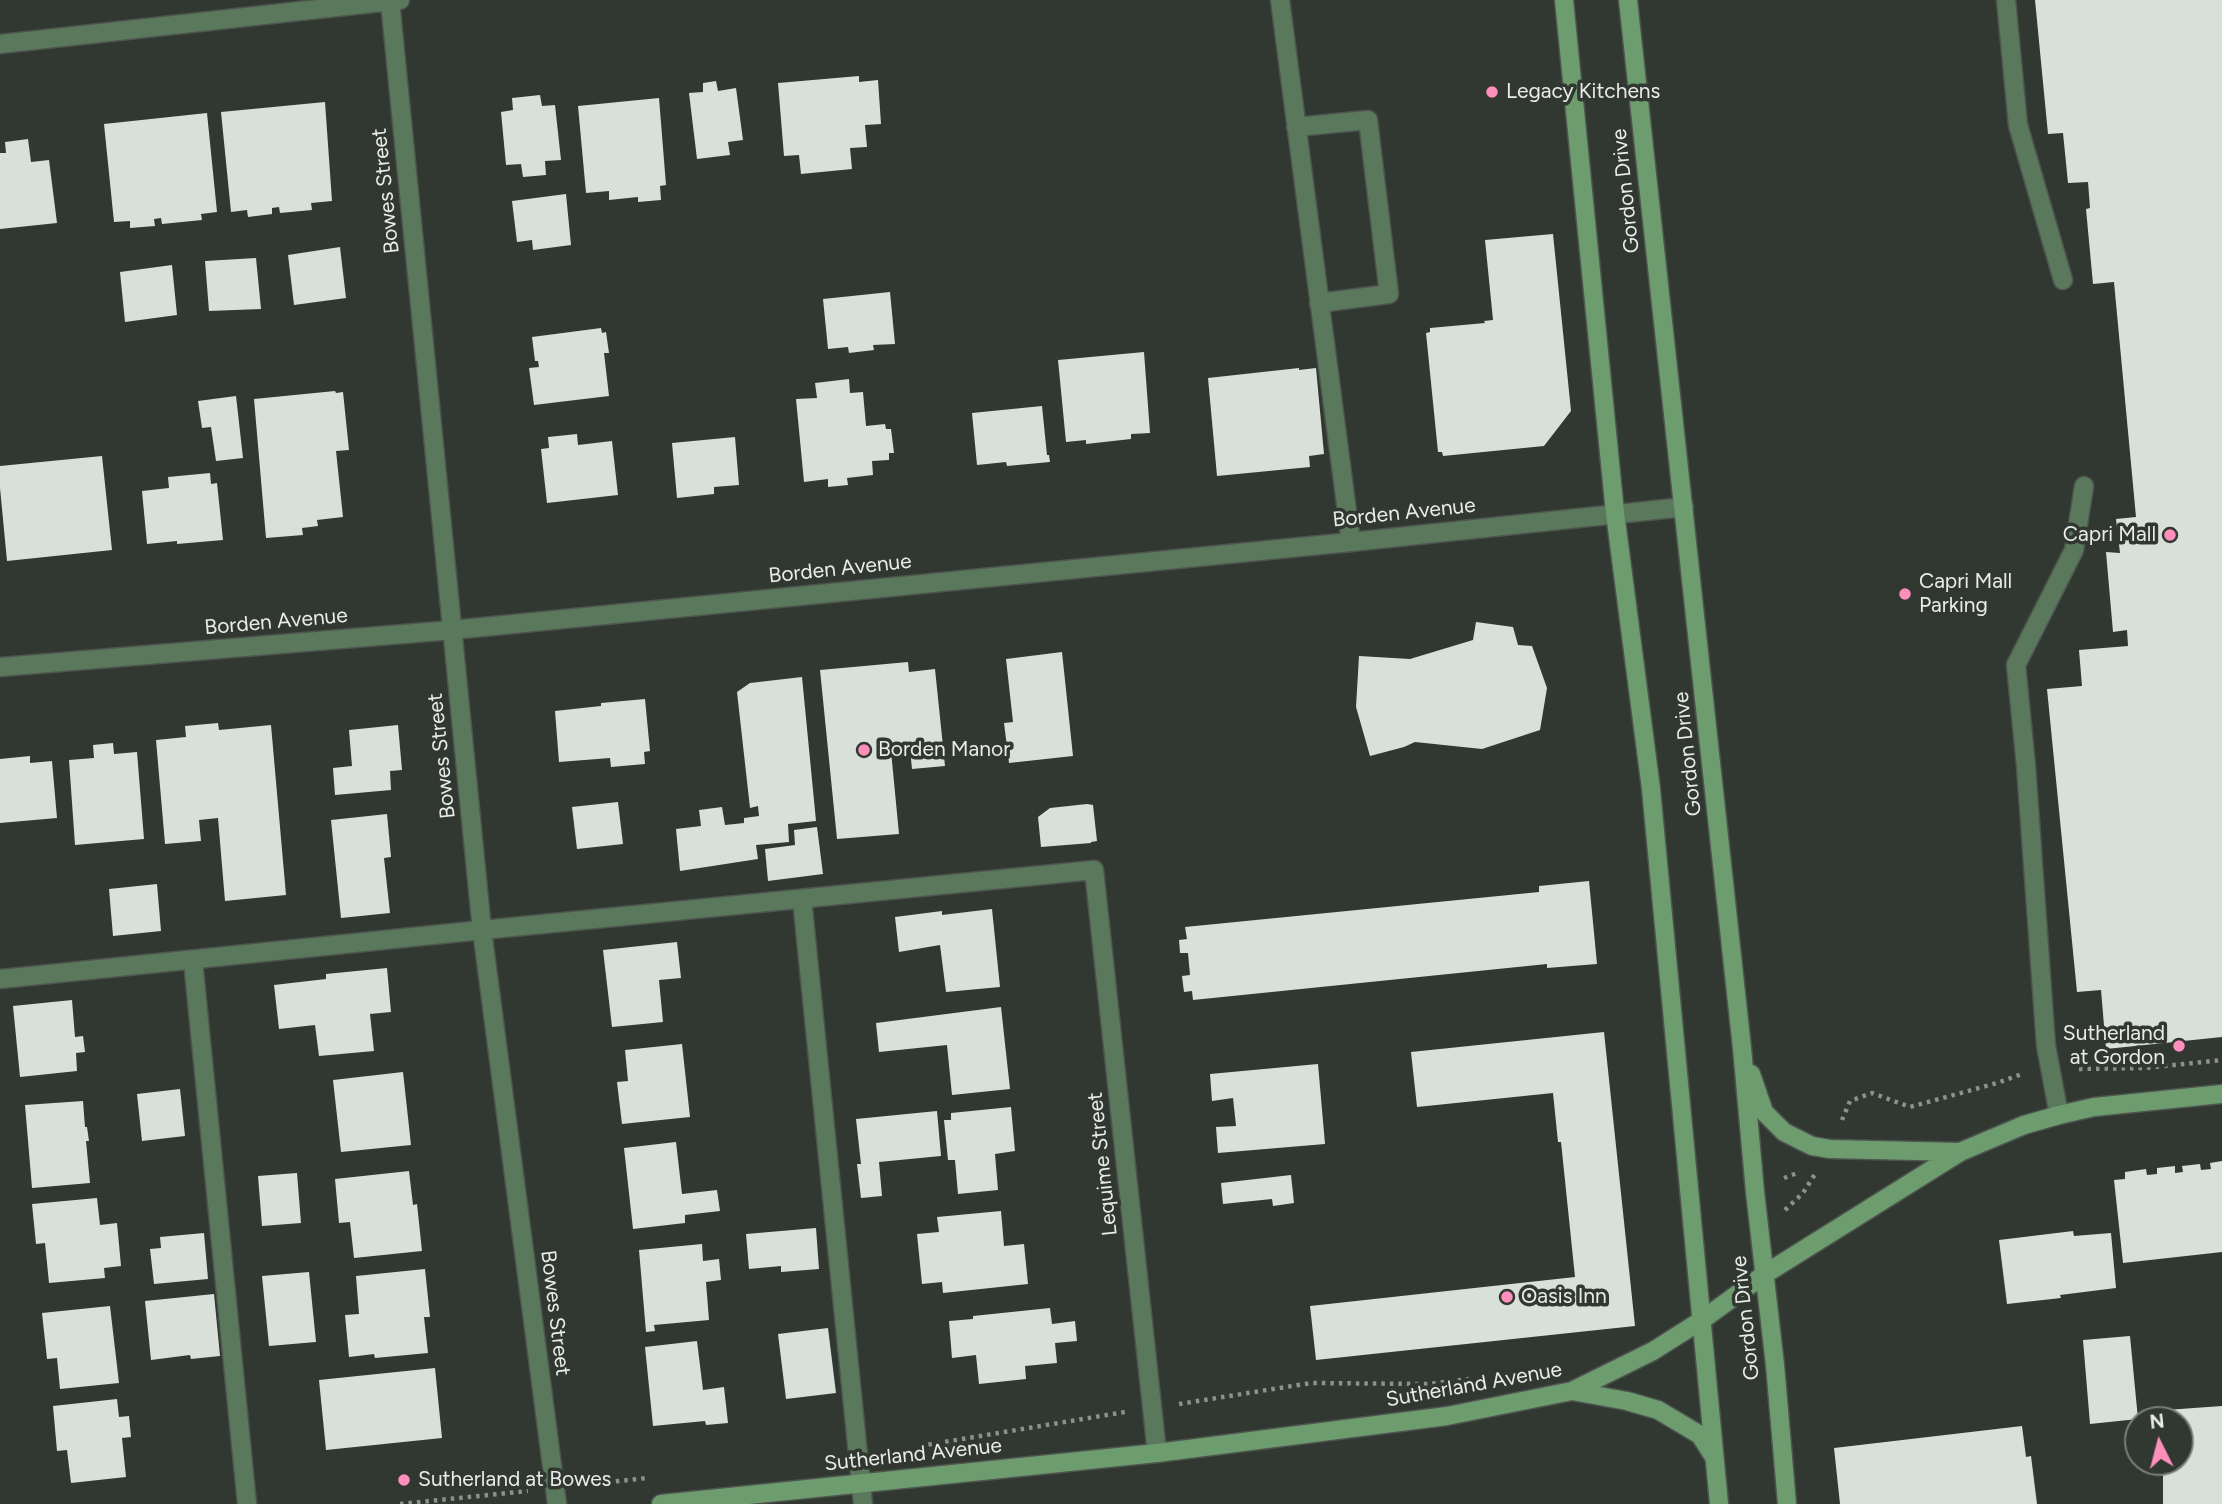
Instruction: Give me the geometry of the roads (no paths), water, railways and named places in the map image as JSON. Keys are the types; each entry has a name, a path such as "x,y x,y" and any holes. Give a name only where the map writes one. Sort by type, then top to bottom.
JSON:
{"main road":[{"name":"Gordon Drive","path":"1564,0 1615,513 1651,789 1719,1504"},
{"name":"Gordon Drive","path":"1628,0 1742,1048 1787,1504"},
{"path":"1742,1048 1764,1112 1784,1132 1812,1146 1830,1149 1960,1153"},
{"name":"Sutherland Avenue","path":"661,1504 1157,1453 1447,1416 1572,1391 1653,1351 1702,1320 1765,1274 1960,1153 2024,1125 2094,1107 2222,1094"},
{"path":"1572,1391 1628,1401 1658,1410 1700,1435 1716,1460"}],"street":[{"path":"0,44 400,0"},
{"path":"1280,0 1351,542"},
{"path":"2006,0 2018,125 2063,280"},
{"name":"Bowes Street","path":"390,1 482,930 556,1496"},
{"path":"1296,127 1368,120 1389,294 1320,303"},
{"path":"2059,1115 2046,1046 2016,665 2074,550 2084,486"},
{"name":"Borden Avenue","path":"0,667 452,630 1684,507"},
{"name":"Lequime Street","path":"802,899 1094,870 1157,1453"},
{"path":"0,979 802,899 863,1504"},
{"path":"193,961 247,1504"}],"place":[{"name":"Legacy Kitchens","path":"1492,92"},
{"name":"Capri Mall","path":"2170,535"},
{"name":"Capri Mall Parking","path":"1905,594"},
{"name":"Borden Manor","path":"864,750"},
{"name":"Sutherland at Gordon","path":"2179,1046"},
{"name":"Oasis Inn","path":"1507,1297"},
{"name":"Sutherland at Bowes","path":"404,1480"}]}
